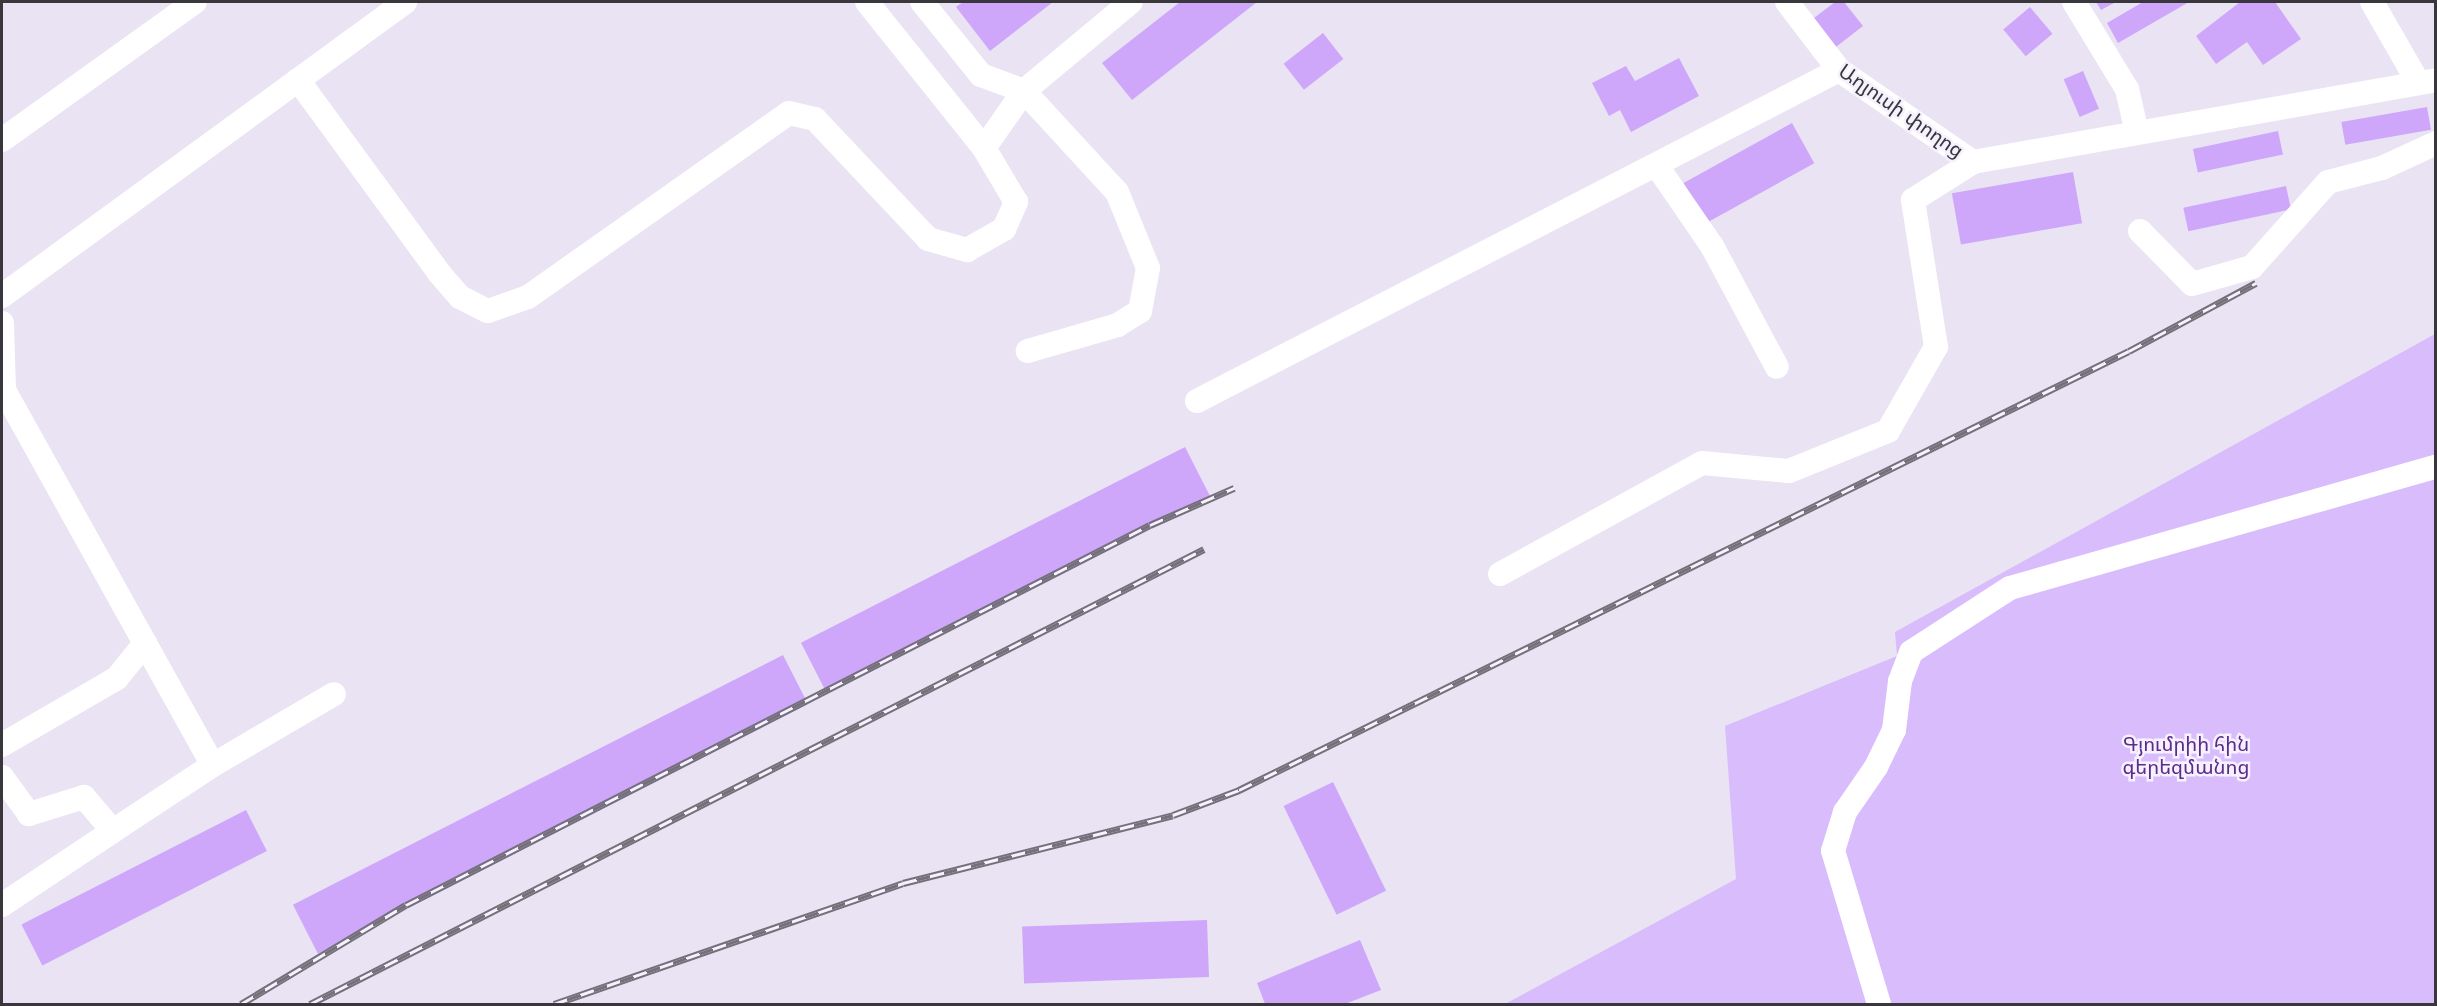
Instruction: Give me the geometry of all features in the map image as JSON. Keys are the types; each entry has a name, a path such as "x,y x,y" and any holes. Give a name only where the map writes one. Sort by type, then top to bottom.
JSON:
{"street":[{"path":"2,140 195,2"},
{"path":"2,296 405,2"},
{"path":"298,80 439,273 460,297 488,311 528,297 789,113 815,119 928,239 967,250 1004,229 1016,202 984,148 867,2"},
{"path":"922,2 981,75 1024,91 1117,192 1148,268 1140,311 1118,325 1028,351"},
{"path":"984,148 1024,91 1131,2"},
{"name":"Աղյուսի փողոց","path":"1787,2 1839,70 1973,162"},
{"path":"2074,2 2127,89 2137,133"},
{"path":"1500,573 1702,463 1789,471 1888,431 1936,347 1913,200 1973,162 2427,81 2372,2"},
{"path":"1197,401 1657,166 1839,70"},
{"path":"2140,231 2192,284 2252,267 2328,182 2382,168 2436,143"},
{"path":"1657,166 1712,246 1777,367"},
{"path":"2,322 4,390 213,765"},
{"path":"1879,1005 1833,850 1845,812 1876,767 1894,730 1900,681 1911,652 2010,588 2436,466"},
{"path":"2,745 117,678 145,644"},
{"path":"2,905 213,765 334,694"},
{"path":"2,777 29,814 84,797 113,831"}],"green space":[{"name":"Գյումրիի հին գերեզմանոց","path":"2435,334 2435,1004 1505,1004 1736,879 1725,726 1897,656 1895,632"}],"building":[{"path":"963,2 1053,2 990,51 956,7"},
{"path":"1180,2 1257,2 1132,100 1102,63"},
{"path":"1835,2 1844,2 1863,26 1832,50 1810,21"},
{"path":"2096,2 2116,2 2101,10"},
{"path":"2143,2 2189,2 2118,43 2107,23"},
{"path":"2240,2 2275,2 2301,39 2263,65 2247,42 2216,64 2196,36"},
{"path":"2030,7 2052,34 2026,56 2003,29"},
{"path":"1323,33 1343,59 1304,90 1284,64"},
{"path":"1679,58 1699,96 1631,132 1620,110 1609,116 1592,83 1626,66 1635,81"},
{"path":"2083,71 2099,109 2080,117 2064,79"},
{"path":"2427,107 2431,130 2345,145 2341,122"},
{"path":"1792,123 1814,163 1706,223 1684,183"},
{"path":"2278,131 2283,154 2198,173 2193,149"},
{"path":"2073,172 2082,223 1961,245 1952,193"},
{"path":"2286,186 2291,209 2188,231 2183,208"},
{"path":"1185,447 1211,498 827,693 801,643"},
{"path":"783,655 808,704 318,954 293,905"},
{"path":"1333,782 1386,891 1337,915 1284,806"},
{"path":"246,810 267,851 42,965 21,924"},
{"path":"1207,920 1209,977 1024,983 1022,926"},
{"path":"1360,940 1381,990 1345,1004 1265,1004 1257,983"}],"railway":[{"path":"554,1004 903,883 1173,815 1239,790 2129,351 2256,283"},
{"path":"241,1004 406,905 1150,525 1234,488"},
{"path":"310,1004 1204,549"}]}
